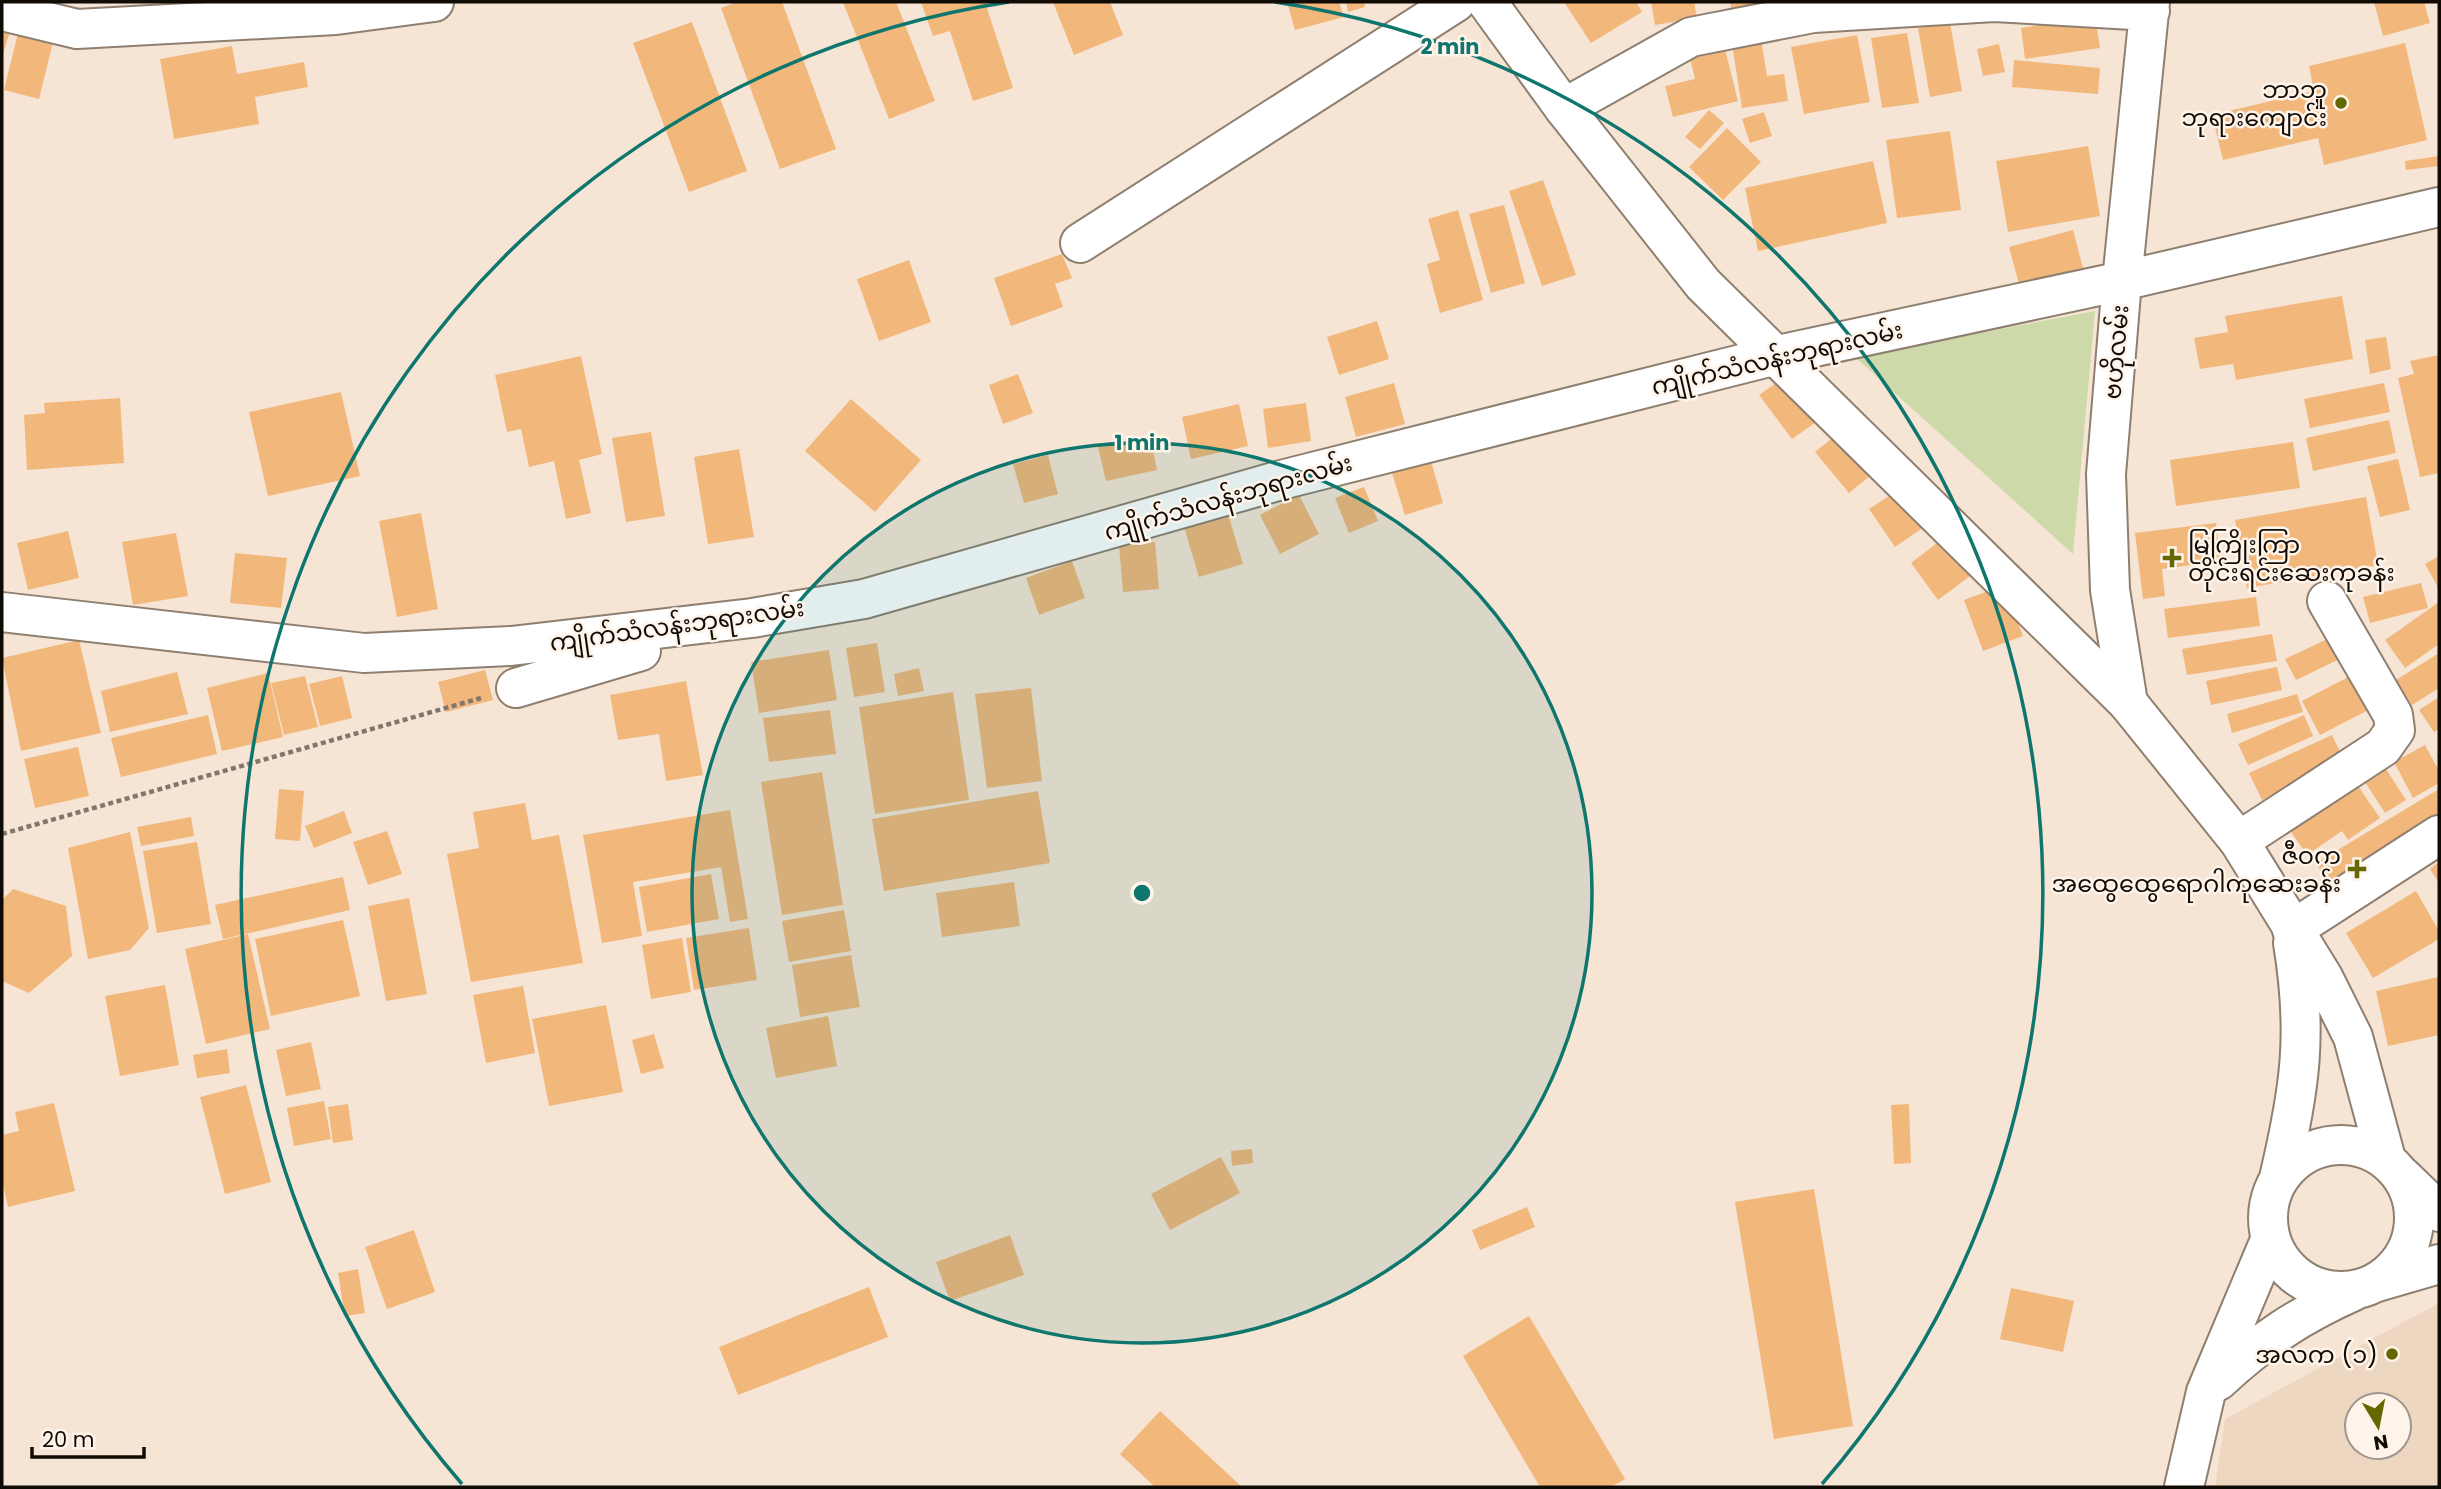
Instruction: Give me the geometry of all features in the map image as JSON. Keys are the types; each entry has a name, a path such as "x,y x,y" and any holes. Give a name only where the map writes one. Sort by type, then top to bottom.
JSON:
{"street":[{"path":"2,11 77,29 335,15 434,2"},
{"path":"1080,243 1456,2"},
{"path":"1487,2 1564,108 1703,284 1773,356 2128,703 2239,841 2291,930 2323,977 2353,1037 2394,1168 2413,1199 2415,1223 2410,1247 2396,1267 2366,1286 2328,1290 2303,1281 2283,1263 2270,1240 2267,1219 2270,1197 2279,1178 2296,1105 2302,1048 2301,989 2291,930"},
{"path":"1564,108 1691,37 1813,13 1994,2 2150,7"},
{"name":"ဗဟိုလမ်း","path":"2128,703 2110,590 2106,474 2122,281 2150,7"},
{"name":"ကျိုက်သံလန်းဘုရားလမ်း","path":"2,612 364,653 512,646 752,618 864,598 1281,480 1773,356 2122,281 2439,207"},
{"path":"2239,841 2383,747 2395,730 2393,715 2328,601"},
{"path":"516,688 752,618"},
{"path":"2291,930 2439,835"},
{"path":"2279,1178 2295,1160 2316,1148 2341,1144 2365,1148 2394,1168 2439,1212"},
{"path":"2184,1487 2206,1392 2270,1240"},
{"path":"2206,1392 2255,1346 2305,1312 2366,1286 2439,1264"}],"path":[{"path":"2,834 516,688"}],"shaded area":[{"name":"အလက (၁)","path":"2439,1303 2439,1487 2215,1487 2225,1419"}],"green space":[{"path":"2095,311 2073,554 1855,357"}],"building":[{"path":"737,2 782,2 836,149 780,169 721,8"},
{"path":"843,2 896,2 935,101 889,119"},
{"path":"921,2 985,2 1013,88 973,101 950,31 933,36"},
{"path":"1053,2 1110,2 1123,35 1074,55"},
{"path":"1287,2 1339,2 1344,17 1295,30"},
{"path":"1346,2 1364,2 1365,7 1348,12"},
{"path":"1564,2 1636,2 1642,12 1591,43"},
{"path":"1651,2 1694,2 1697,18 1655,25"},
{"path":"1730,2 1765,2 1767,10 1733,17"},
{"path":"2374,2 2424,2 2430,23 2383,36"},
{"path":"2095,17 2100,48 2025,59 2021,28"},
{"path":"692,22 747,171 689,192 633,43"},
{"path":"1950,23 1962,91 1930,97 1918,28"},
{"path":"2,25 11,28 2,57"},
{"path":"19,29 54,38 39,99 4,90"},
{"path":"1760,33 1767,76 1784,74 1788,101 1742,108 1731,37"},
{"path":"1907,33 1919,103 1882,108 1871,38"},
{"path":"1857,35 1870,102 1804,114 1791,47"},
{"name":"ဘာဘူ ဘုရားကျောင်း","path":"2405,43 2427,140 2324,165 2318,138 2223,160 2212,115 2314,91 2309,66"},
{"path":"1999,44 2005,72 1983,76 1977,49"},
{"path":"1724,45 1738,101 1673,117 1665,86 1695,79 1689,54"},
{"path":"232,46 237,74 304,62 308,87 255,97 259,124 174,139 160,59"},
{"path":"2014,60 2100,68 2098,94 2012,87"},
{"path":"1709,110 1724,123 1700,149 1685,137"},
{"path":"1764,112 1772,136 1750,143 1742,119"},
{"path":"1727,128 1761,162 1723,200 1689,167"},
{"path":"1950,131 1961,210 1897,218 1886,140"},
{"path":"2088,146 2100,216 2008,232 1996,161"},
{"path":"2439,156 2439,166 2406,170 2405,161"},
{"path":"1873,161 1887,223 1758,251 1745,188"},
{"path":"1543,180 1576,275 1542,286 1509,191"},
{"path":"1504,205 1525,283 1491,293 1469,214"},
{"path":"1458,210 1483,300 1440,313 1427,264 1440,260 1428,219"},
{"path":"2073,230 2083,268 2019,284 2009,247"},
{"path":"1062,254 1072,278 1055,284 1063,307 1011,326 994,278"},
{"path":"909,260 931,322 879,341 857,279"},
{"path":"2342,296 2353,359 2236,380 2233,364 2200,369 2194,338 2228,332 2225,316"},
{"path":"1377,321 1389,359 1339,375 1327,337"},
{"path":"2386,337 2391,369 2370,374 2365,340"},
{"path":"2439,355 2439,473 2420,477 2398,378 2414,374 2410,361"},
{"path":"581,356 602,454 579,460 591,513 566,519 554,461 529,467 521,429 507,432 495,375"},
{"path":"1018,374 1033,413 1003,424 989,385"},
{"path":"1789,374 1822,418 1792,439 1759,395"},
{"path":"1394,383 1405,424 1356,437 1345,397"},
{"path":"2384,383 2390,412 2310,428 2304,399"},
{"path":"341,392 360,476 268,496 249,412"},
{"path":"120,398 124,463 27,470 24,415 45,413 44,403"},
{"path":"851,399 921,460 875,512 805,451"},
{"path":"1306,403 1311,441 1268,448 1263,409"},
{"path":"1239,404 1248,446 1191,459 1182,417"},
{"path":"2389,420 2396,453 2313,471 2306,438"},
{"path":"1846,427 1880,468 1849,493 1815,452"},
{"path":"651,432 665,516 626,522 612,438"},
{"path":"1150,436 1157,470 1106,481 1098,447"},
{"path":"2293,442 2300,488 2176,506 2170,460"},
{"path":"739,449 754,537 708,544 694,457"},
{"path":"1048,455 1058,494 1024,503 1013,464"},
{"path":"2398,459 2410,510 2380,517 2367,466"},
{"path":"1431,461 1443,503 1405,515 1392,473"},
{"path":"1906,485 1931,522 1895,547 1869,509"},
{"path":"1364,487 1378,521 1349,533 1335,498"},
{"path":"1299,495 1319,534 1280,554 1260,515"},
{"path":"2366,497 2378,565 2247,588 2235,520"},
{"path":"421,513 438,609 397,617 379,521"},
{"path":"1228,514 1243,564 1199,577 1184,527"},
{"path":"2216,523 2221,561 2162,569 2165,596 2143,599 2135,533"},
{"path":"1954,530 1982,567 1938,600 1911,563"},
{"path":"68,531 79,578 28,590 17,543"},
{"path":"176,533 188,596 133,605 122,542"},
{"path":"1155,542 1159,589 1123,592 1119,545"},
{"path":"235,553 287,558 281,608 230,603"},
{"path":"2439,556 2439,589 2425,564"},
{"path":"1072,561 1085,598 1039,615 1026,578"},
{"path":"2421,583 2428,608 2370,623 2363,597"},
{"path":"2004,585 2023,636 1983,651 1964,600"},
{"path":"2256,597 2260,626 2168,638 2164,609"},
{"path":"2439,602 2439,644 2405,668 2385,640"},
{"path":"2272,634 2277,661 2187,675 2182,649"},
{"path":"2338,634 2348,655 2296,680 2285,659"},
{"path":"79,640 101,733 21,751 2,658"},
{"path":"877,643 885,692 854,697 846,648"},
{"path":"829,650 837,700 759,713 751,662"},
{"path":"2439,653 2439,688 2412,705 2396,680"},
{"path":"2277,667 2282,690 2211,705 2206,681"},
{"path":"919,668 924,691 898,696 894,674"},
{"path":"485,670 493,700 446,712 438,682"},
{"path":"177,672 188,714 110,732 101,691"},
{"path":"268,673 283,737 222,751 207,688"},
{"path":"2356,673 2374,707 2320,735 2302,701"},
{"path":"305,676 318,727 284,735 271,683"},
{"path":"342,676 352,718 320,726 309,684"},
{"path":"686,681 703,775 666,781 659,734 618,740 610,695"},
{"path":"1031,688 1042,781 987,788 975,694"},
{"path":"953,692 969,800 875,814 859,707"},
{"path":"2297,694 2303,712 2232,733 2227,714"},
{"path":"2439,697 2439,729 2434,732 2419,710"},
{"path":"830,710 836,754 769,762 763,718"},
{"path":"208,715 217,754 121,777 111,738"},
{"path":"2304,715 2313,736 2248,765 2238,744"},
{"path":"2332,735 2345,762 2262,800 2249,773"},
{"path":"2425,745 2439,771 2439,783 2413,798 2394,762"},
{"path":"78,747 89,796 35,808 24,759"},
{"path":"2386,769 2406,800 2385,813 2365,782"},
{"path":"822,772 843,905 782,915 761,782"},
{"path":"2356,783 2380,818 2348,840 2342,831 2307,855 2289,829"},
{"path":"279,789 304,791 300,841 275,839"},
{"path":"2439,789 2439,831 2335,894 2316,863"},
{"path":"1038,791 1050,863 884,891 872,819"},
{"path":"525,803 532,840 559,835 583,963 471,982 447,854 479,848 473,812"},
{"path":"730,810 748,919 730,922 721,867 633,882 642,936 602,943 583,835"},
{"path":"344,811 352,833 314,848 305,826"},
{"path":"191,817 194,836 141,846 137,827"},
{"path":"387,831 402,874 368,885 353,842"},
{"path":"130,832 149,928 130,950 88,959 68,848"},
{"path":"197,842 211,924 157,933 143,851"},
{"path":"2439,862 2439,883 2430,869"},
{"path":"711,874 719,919 647,932 639,887"},
{"path":"343,877 350,910 223,939 215,905"},
{"path":"1014,882 1020,926 942,937 936,893"},
{"path":"13,889 66,906 72,956 29,993 2,981 2,900"},
{"path":"2416,891 2439,931 2439,939 2373,978 2346,933"},
{"path":"409,898 427,994 386,1001 368,906"},
{"path":"844,910 851,951 789,962 782,921"},
{"path":"343,920 360,996 271,1016 255,939"},
{"path":"749,928 757,980 694,990 686,938"},
{"path":"248,934 270,1029 206,1044 185,949"},
{"path":"682,938 691,992 651,999 642,945"},
{"path":"851,955 860,1007 800,1017 792,965"},
{"path":"2438,977 2439,1035 2388,1046 2376,991"},
{"path":"165,985 179,1065 120,1076 105,996"},
{"path":"523,986 535,1053 486,1063 473,995"},
{"path":"606,1005 623,1092 549,1106 532,1019"},
{"path":"828,1016 837,1066 776,1078 766,1028"},
{"path":"654,1034 664,1068 641,1074 632,1040"},
{"path":"311,1042 321,1089 286,1096 276,1050"},
{"path":"227,1049 230,1073 197,1078 193,1055"},
{"path":"246,1085 271,1182 225,1194 200,1097"},
{"path":"324,1101 331,1139 294,1146 287,1108"},
{"path":"54,1103 75,1191 8,1207 2,1179 2,1135 19,1131 15,1112"},
{"path":"348,1104 353,1140 333,1143 328,1107"},
{"path":"1909,1104 1911,1163 1894,1164 1891,1105"},
{"path":"1252,1149 1253,1163 1232,1166 1231,1151"},
{"path":"1221,1157 1240,1193 1170,1230 1151,1194"},
{"path":"1814,1189 1853,1426 1774,1439 1735,1202"},
{"path":"1527,1207 1535,1227 1480,1250 1472,1230"},
{"path":"414,1230 435,1292 387,1309 365,1247"},
{"path":"1010,1235 1024,1275 950,1301 936,1262"},
{"path":"358,1269 365,1313 345,1316 338,1273"},
{"path":"869,1287 888,1337 738,1395 719,1347"},
{"path":"2011,1288 2074,1301 2063,1352 2000,1339"},
{"path":"1529,1316 1625,1479 1611,1487 1540,1487 1463,1356"},
{"path":"1160,1411 1242,1487 1155,1487 1120,1454"}],"place":[{"name":"ဘာဘူ ဘုရားကျောင်း","path":"2341,103"},
{"name":"မြကြိုးကြာ တိုင်းရင်းဆေးကုခန်း","path":"2172,558"},
{"name":"ဇီဝက အထွေထွေရောဂါကုဆေးခန်း","path":"2357,869"},
{"name":"အလက (၁)","path":"2392,1354"}]}
